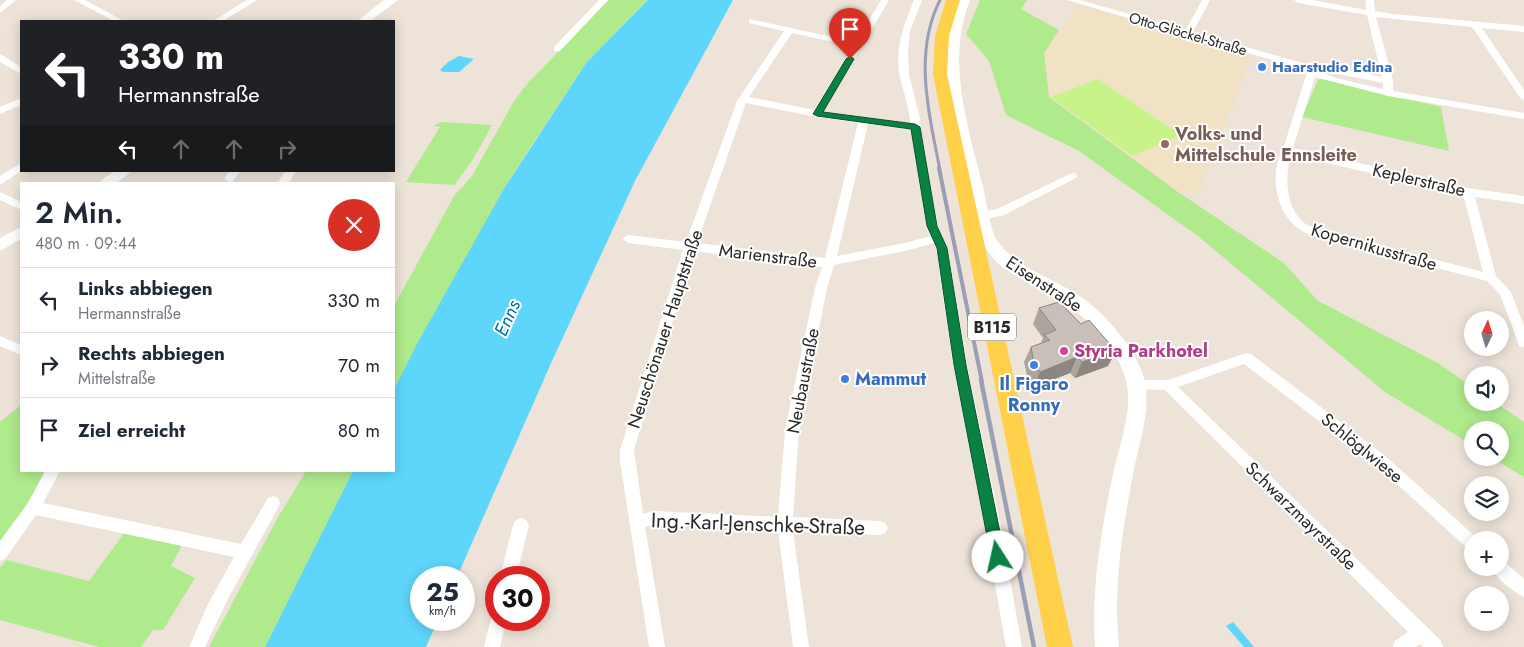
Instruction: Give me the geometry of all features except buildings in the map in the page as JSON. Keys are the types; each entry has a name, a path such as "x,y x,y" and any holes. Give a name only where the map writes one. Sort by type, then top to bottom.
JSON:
{"main road":[{"name":"Eisenstraße","path":"956,3 943,29 940,47 939,68 942,91 1060,647"}],"street":[{"path":"0,10 12,0"},
{"path":"219,20 253,0"},
{"path":"365,20 392,0"},
{"path":"557,50 604,0"},
{"path":"817,114 885,0"},
{"path":"918,0 908,24 903,51 904,75 915,118 932,226 942,248 960,365 993,527 1014,647"},
{"name":"Otto-Glöckel-Straße","path":"1071,0 1309,70 1337,80 1433,102 1524,116"},
{"path":"1188,34 1206,0"},
{"path":"1298,0 1370,13 1476,26 1524,29"},
{"path":"1370,0 1370,13 1388,81 1388,92"},
{"path":"85,1 118,20"},
{"name":"Eisenstraße","path":"956,3 957,21 952,76 958,113 988,240 1001,257 1025,274 1074,300 1108,333 1127,360 1137,385 1132,429 1106,566 1103,617 1107,647"},
{"path":"752,21 858,45"},
{"path":"1476,26 1524,97"},
{"name":"Neuschönauer Hauptstraße","path":"657,647 627,461 627,450 670,302 743,99 789,30"},
{"path":"0,57 6,63 20,70"},
{"name":"Otto-Glöckel-Straße","path":"1309,70 1315,66 1388,81"},
{"name":"Kopernikusstraße","path":"1309,70 1281,168 1281,182 1292,217 1302,227 1357,244 1491,278"},
{"path":"743,99 817,114 915,127"},
{"path":"0,111 20,101"},
{"name":"Neubaustraße","path":"800,647 785,524 792,430 821,288 834,247 864,120"},
{"name":"Keplerstraße","path":"1286,150 1468,192 1524,200"},
{"path":"0,181 20,167"},
{"path":"106,182 122,172"},
{"path":"982,216 1000,212 1072,176"},
{"path":"1468,192 1491,278 1505,292 1524,342"},
{"path":"0,196 20,206"},
{"path":"0,245 20,233"},
{"name":"Marienstraße","path":"628,239 807,262 828,263 905,247 936,238"},
{"path":"0,341 20,350"},
{"name":"Schlöglwiese","path":"1168,385 1246,358 1379,458 1464,536"},
{"path":"1137,385 1168,385"},
{"name":"Schwarzmayrstraße","path":"1168,385 1435,647"},
{"path":"0,554 33,508 52,472"},
{"path":"197,647 244,552 273,503"},
{"path":"33,508 244,552"},
{"name":"Ing.-Karl-Jenschke-Straße","path":"637,522 653,518 880,528"},
{"path":"511,566 521,525"},
{"path":"1509,576 1524,589"},
{"path":"492,647 496,631"},
{"path":"1401,647 1421,633"}],"shaded area":[{"name":"Volks- und Mittelschule Ennsleite","path":"1079,5 1248,55 1246,60 1250,62 1198,193 1177,192 1050,97 1044,53"}],"green space":[{"path":"609,0 648,0 586,63 529,149 505,187 395,392 395,304 454,196 472,176 514,101 527,84"},
{"path":"980,0 1027,0 1021,9 1059,30 1044,53 1049,97 1178,192 1284,263 1318,301 1438,363 1464,381 1464,411 1508,411 1524,422 1524,477 1505,466 1509,466 1509,421 1464,421 1464,440 1385,392 1198,236 1079,151 1006,115 989,61 966,34"},
{"path":"1098,79 1181,135 1132,156 1051,97"},
{"path":"1321,79 1441,107 1449,151 1302,117 1318,80"},
{"path":"441,122 492,125 472,161 454,185 406,182 440,127 433,126"},
{"path":"20,406 20,472 45,472 34,494 0,544 0,422"},
{"path":"305,472 353,472 265,647 209,647 277,519"},
{"path":"125,532 178,542 181,547 171,566 195,578 163,630 153,630 141,647 99,647 0,620 0,568 6,560 89,581"}],"water":[{"name":"Enns","path":"648,0 733,0 635,181 552,361 462,566 410,566 410,631 433,631 426,647 265,647 352,472 395,472 395,388 418,342 505,187 586,63"},
{"path":"459,56 474,59 459,72 443,72 440,70 448,62"},
{"path":"1233,622 1254,647 1244,647 1226,626"}],"railway":[{"path":"940,0 932,20 925,62 928,106 940,170"},
{"path":"939,168 982,382"},
{"path":"981,380 1034,647"}],"place":[{"name":"Haarstudio Edina","path":"1262,67"},
{"name":"Volks- und Mittelschule Ennsleite","path":"1165,144"},
{"name":"Styria Parkhotel","path":"1064,351"},
{"name":"Il Figaro Ronny","path":"1034,365"},
{"name":"Mammut","path":"845,379"}],"route":[{"path":"850,59 817,114 915,127 932,226 942,248 960,365 998,557"}]}
